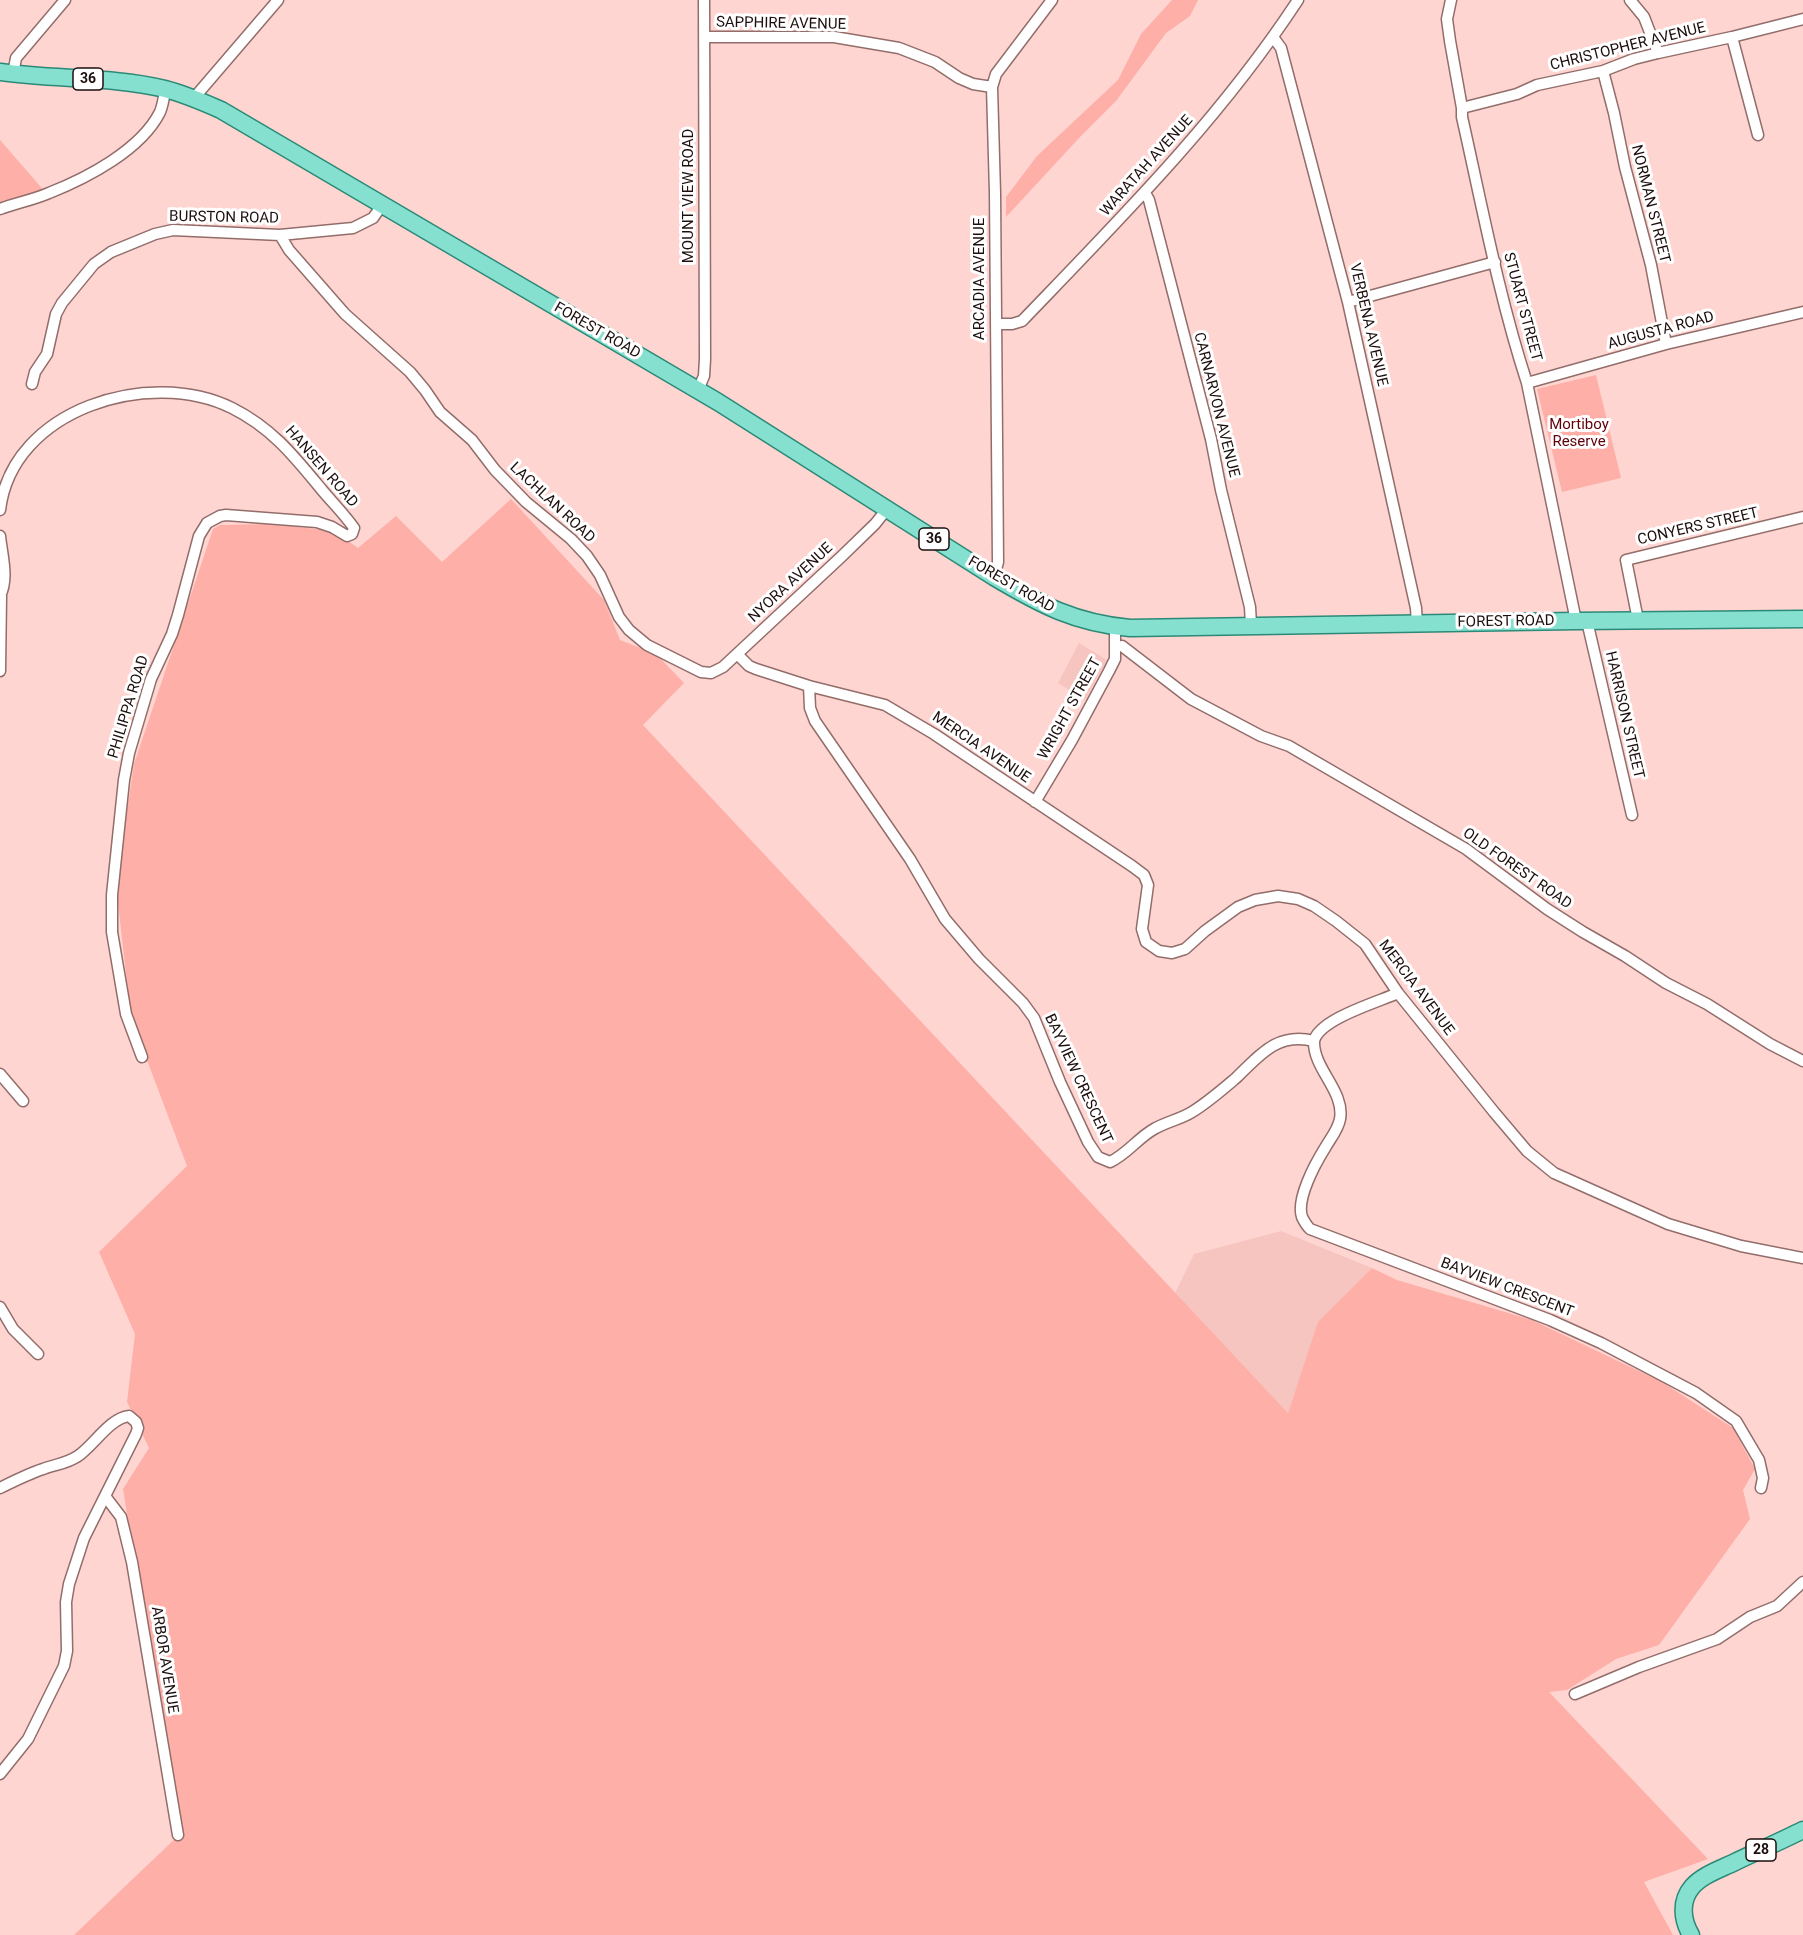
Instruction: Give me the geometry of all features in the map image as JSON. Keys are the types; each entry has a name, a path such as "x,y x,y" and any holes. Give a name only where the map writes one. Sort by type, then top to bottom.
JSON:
{"main road":[{"name":"FOREST ROAD","path":"6,74 104,80 165,90 194,98 227,114 698,390 994,577 1060,613 1086,621 1123,628 1803,619"},
{"name":"28","path":"1690,1935 1683,1910 1687,1894 1694,1884 1718,1870 1803,1830"}],"street":[{"path":"6,74 16,58 65,0"},
{"path":"194,98 278,0"},
{"name":"MOUNT VIEW ROAD","path":"698,390 704,376 705,359 704,0"},
{"name":"ARCADIA AVENUE","path":"994,577 998,562 992,87 996,74 1052,0"},
{"name":"WARATAH AVENUE","path":"996,324 1012,324 1022,321 1145,193 1195,136 1274,37 1298,0"},
{"name":"STUART STREET","path":"1451,0 1447,19 1462,117 1582,621"},
{"path":"1630,0 1644,17 1658,52"},
{"name":"CHRISTOPHER AVENUE","path":"1462,108 1517,94 1537,85 1603,71 1658,52 1803,19"},
{"name":"SAPPHIRE AVENUE","path":"704,37 834,37 899,48 935,62 959,78 973,84 992,87"},
{"name":"VERBENA AVENUE","path":"1274,37 1281,48 1348,302 1417,624"},
{"path":"1732,37 1758,135"},
{"name":"NORMAN STREET","path":"1603,71 1651,265 1666,344"},
{"path":"0,209 63,187 130,147 141,138 155,119 162,107 165,90"},
{"name":"CARNARVON AVENUE","path":"1145,193 1149,200 1211,439 1250,608 1251,626"},
{"name":"BURSTON ROAD","path":"32,384 35,372 47,354 56,314 62,303 94,264 105,255 146,237 173,230 280,235 353,228 373,218 382,205"},
{"name":"LACHLAN ROAD","path":"280,235 289,250 345,314 415,377 440,412 472,440 511,487 582,550 596,568 619,618 629,630 647,645 701,672 711,673"},
{"path":"1348,302 1495,262"},
{"name":"AUGUSTA ROAD","path":"1527,383 1666,344 1803,312"},
{"name":"HANSEN ROAD","path":"0,510 4,489 19,459 35,441 65,418 97,403 122,395 186,394 229,406 266,428 285,446 352,526 353,533"},
{"name":"NYORA AVENUE","path":"711,673 720,669 737,654 841,557 875,524 887,508"},
{"name":"PHILIPPA ROAD","path":"142,1057 126,1014 112,932 112,895 122,792 128,759 151,679 175,624 199,536 207,523 226,514 309,521 332,526 347,536 353,533"},
{"name":"CONYERS STREET","path":"1638,620 1626,560 1803,517"},
{"path":"0,536 5,579 0,596 0,671"},
{"name":"HARRISON STREET","path":"1582,621 1632,815"},
{"path":"1115,659 1122,646 1123,628"},
{"name":"WRIGHT STREET","path":"1035,802 1077,731 1115,659 1123,628"},
{"name":"OLD FOREST ROAD","path":"1122,646 1191,699 1261,736 1289,746 1466,849 1547,909 1583,932 1666,983 1707,1004 1770,1044 1803,1061"},
{"name":"MERCIA AVENUE","path":"737,654 756,669 809,686 885,705 934,734 1144,874 1148,885 1142,929 1146,942 1159,951 1172,953 1185,949 1238,907 1255,900 1278,896 1298,899 1328,916 1365,944 1398,993 1527,1151 1554,1173 1668,1224 1741,1246 1803,1258"},
{"name":"BAYVIEW CRESCENT","path":"809,686 809,703 815,721 910,859 945,919 979,959 1023,1003 1034,1018 1060,1083 1088,1142 1098,1157 1110,1162 1120,1158 1153,1130 1191,1113 1235,1078 1254,1058 1278,1043 1294,1038 1314,1041 1316,1055 1338,1100 1341,1117 1338,1128 1319,1157 1306,1186 1301,1206 1302,1218 1310,1229 1550,1320 1601,1343 1686,1388 1736,1421 1760,1460 1763,1478 1761,1488"},
{"path":"1314,1041 1316,1035 1324,1027 1341,1017 1398,993"},
{"path":"0,1074 23,1101"},
{"path":"0,1307 13,1329 38,1354"},
{"path":"0,1488 45,1468 59,1466 72,1460 123,1417 129,1416 135,1420 137,1430 84,1538 69,1584 66,1602 67,1651 64,1666 28,1738 0,1774"},
{"name":"ARBOR AVENUE","path":"105,1496 121,1517 132,1562 178,1835"},
{"path":"1575,1694 1639,1667 1717,1639 1750,1617 1777,1606 1803,1582"}],"shaded area":[{"path":"1079,643 1107,660 1085,700 1058,683"},
{"path":"1281,1231 1372,1268 1319,1322 1288,1413 1175,1293 1194,1254"}],"green space":[{"path":"1172,0 1198,0 1190,16 1166,33 1116,101 1006,217 1006,197 1037,156 1118,80 1141,34"},
{"path":"0,140 47,194 0,209"},
{"name":"Mortiboy Reserve","path":"1596,375 1621,478 1562,492 1537,389"},
{"path":"511,499 604,600 620,640 656,654 684,683 643,725 1288,1413 1318,1322 1372,1268 1397,1280 1532,1320 1662,1382 1733,1428 1755,1469 1743,1490 1750,1519 1659,1645 1616,1659 1567,1690 1549,1692 1708,1859 1644,1882 1673,1935 74,1935 179,1835 123,1489 149,1448 127,1402 135,1334 99,1252 187,1166 131,1018 116,885 134,764 213,529 220,525 270,524 334,531 358,548 396,516 442,562"}]}
